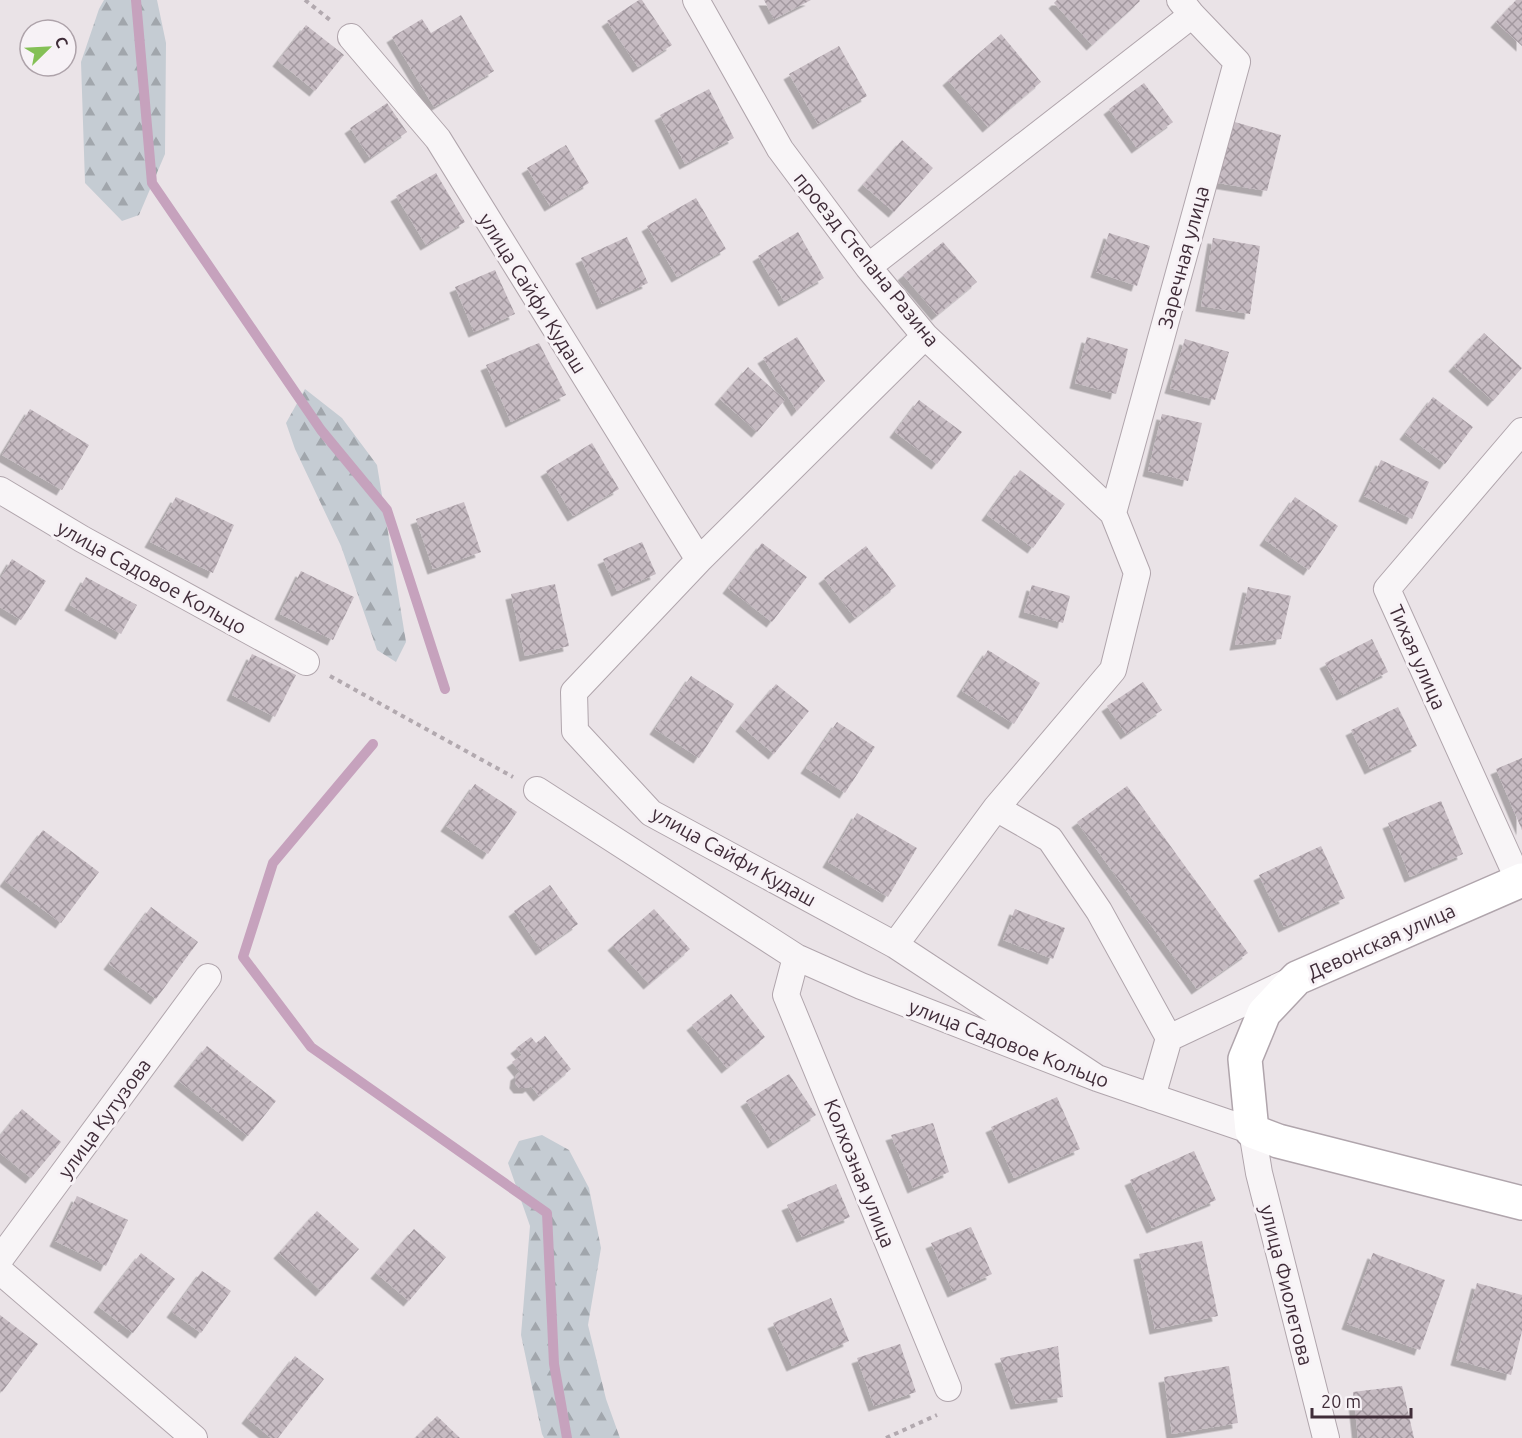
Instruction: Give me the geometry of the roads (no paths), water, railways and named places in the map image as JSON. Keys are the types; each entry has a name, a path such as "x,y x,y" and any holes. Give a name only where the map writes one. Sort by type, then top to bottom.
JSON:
{"main road":[{"name":"Девонская улица","path":"1252,1131 1245,1059 1264,1013 1297,978 1520,880"},
{"name":"улица Садовое Кольцо","path":"1252,1131 1278,1141 1522,1203"}],"street":[{"name":"проезд Степана Разина","path":"696,0 780,149 868,267 925,336 1113,513 1137,573 1113,670 996,808"},
{"name":"Заречная улица","path":"868,267 1186,7 1237,62 1113,513"},
{"name":"улица Сайфи Кудаш","path":"351,37 438,140 699,560"},
{"name":"улица Сайфи Кудаш","path":"925,336 699,560 574,692 575,731 651,813 895,945 1097,1078"},
{"name":"Тихая улица","path":"1520,880 1387,589 1522,431"},
{"name":"улица Садовое Кольцо","path":"0,490 82,539 306,662"},
{"name":"улица Садовое Кольцо","path":"537,790 796,957 861,986 1097,1078 1252,1131"},
{"path":"895,945 996,808 1050,839 1099,911 1169,1038 1152,1097"},
{"name":"Колхозная улица","path":"796,957 786,995 948,1388"},
{"name":"улица Кутузова","path":"0,1259 208,976"},
{"path":"1169,1038 1297,978"},
{"name":"улица Фиолетова","path":"1252,1131 1259,1173 1326,1438"},
{"path":"0,1270 194,1438"}],"waterway":[{"path":"136,0 152,183 321,430 387,510 445,689"},
{"path":"373,744 273,863 243,957 311,1047 547,1213 554,1364 567,1438"}]}
